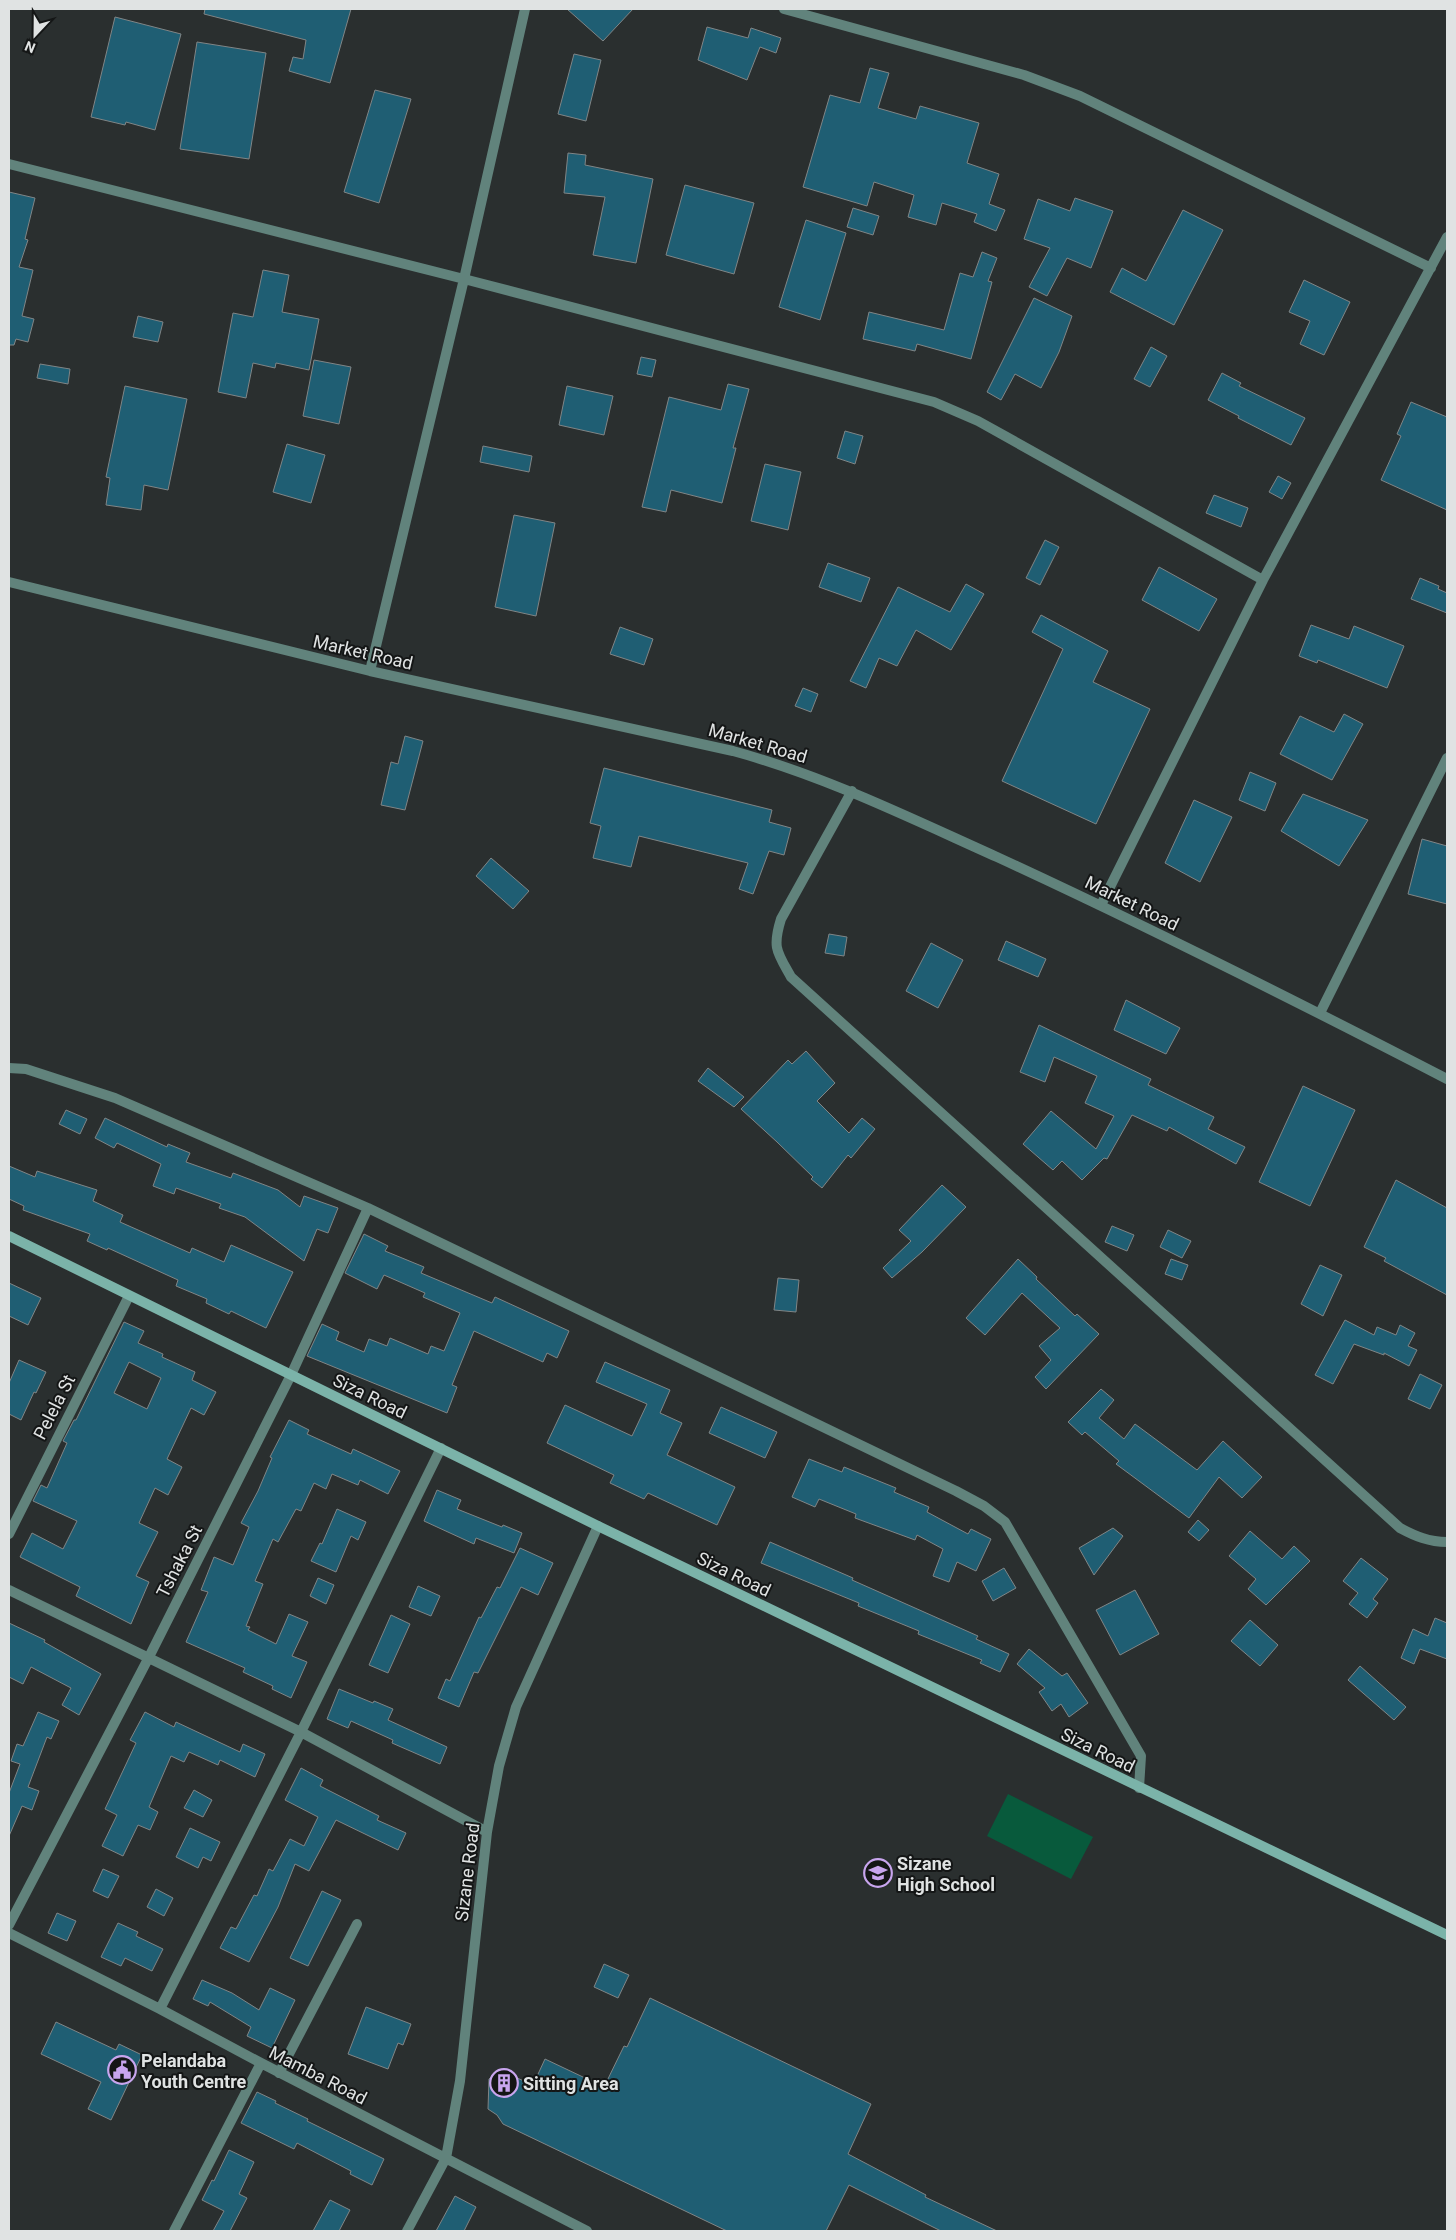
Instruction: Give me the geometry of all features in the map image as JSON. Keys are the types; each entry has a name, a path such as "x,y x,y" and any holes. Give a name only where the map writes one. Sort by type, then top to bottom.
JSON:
{"street":[{"path":"370,671 464,279 525,9"},
{"path":"784,9 1024,75 1080,96 1431,268"},
{"path":"9,164 464,279 934,402 978,421 1263,580"},
{"path":"1101,905 1263,580 1447,237"},
{"name":"Market Road","path":"9,582 370,671 776,762 852,791 1101,905 1320,1013 1447,1079"},
{"path":"1320,1013 1447,758"},
{"path":"852,791 780,919 776,934 776,950 791,977 1400,1528 1416,1537 1435,1542 1447,1542"},
{"path":"9,1068 26,1070 115,1098 368,1208 984,1506 1006,1522 1141,1756 1139,1788"},
{"name":"Tshaka St","path":"9,1925 149,1657 290,1375 368,1208"},
{"name":"Siza Road","path":"9,1236 598,1526 1447,1935"},
{"name":"Pelela St","path":"9,1534 129,1296"},
{"path":"160,2009 301,1732 441,1448"},
{"name":"Sizane Road","path":"408,2231 446,2158 460,2081 487,1832 499,1766 516,1708 598,1526"},
{"path":"9,1590 301,1732 487,1832"},
{"path":"279,2073 357,1924"},
{"name":"Mamba Road","path":"9,1932 587,2231"},
{"path":"174,2231 261,2063"}],"green space":[{"path":"1008,1794 1093,1837 1071,1879 987,1836"}],"building":[{"path":"205,9 351,9 330,83 289,71 293,57 303,59 306,40 204,14"},
{"path":"567,9 633,9 603,41"},
{"path":"115,17 181,34 155,130 126,122 125,125 91,117"},
{"path":"707,27 748,38 751,28 781,38 776,53 760,47 747,80 698,60"},
{"path":"197,42 266,53 249,159 180,149"},
{"path":"574,54 601,60 586,121 558,114"},
{"path":"870,68 889,73 878,108 916,119 920,106 979,123 967,163 999,174 989,204 1005,210 996,231 974,222 977,214 942,203 936,225 908,217 914,195 874,182 867,206 803,187 830,95 860,103"},
{"path":"375,90 411,99 379,203 344,192"},
{"path":"568,153 586,155 585,165 653,179 636,263 593,255 605,197 564,193"},
{"path":"685,185 754,203 734,274 666,255"},
{"path":"9,192 35,198 25,239 28,240 19,267 33,270 22,316 34,319 28,342 16,339 14,345 9,345"},
{"path":"1075,198 1113,211 1091,268 1067,258 1047,296 1029,287 1050,248 1024,239 1038,199 1070,211"},
{"path":"853,208 879,216 873,235 847,227"},
{"path":"1183,210 1223,230 1174,325 1110,292 1122,268 1146,281"},
{"path":"806,220 846,233 820,320 779,307"},
{"path":"982,252 997,258 988,281 992,282 971,359 917,344 915,351 863,339 869,312 944,330 960,273 973,277"},
{"path":"263,270 289,275 282,312 319,319 309,370 276,363 275,368 253,363 246,398 218,392 233,313 253,317"},
{"path":"1304,280 1350,302 1324,355 1300,344 1310,321 1289,312"},
{"path":"1034,298 1072,316 1059,352 1041,388 1015,374 1001,400 987,392"},
{"path":"138,316 163,322 158,342 133,337"},
{"path":"1151,347 1167,356 1150,387 1134,379"},
{"path":"641,357 656,360 652,377 637,374"},
{"path":"314,360 351,367 339,424 303,416"},
{"path":"40,364 70,369 68,384 37,378"},
{"path":"1222,373 1241,383 1239,386 1305,418 1291,445 1238,418 1239,416 1208,400"},
{"path":"728,384 749,389 733,448 736,448 722,503 671,490 666,512 642,507 669,397 721,410"},
{"path":"125,386 187,399 168,490 144,485 141,510 106,505 110,478 106,477"},
{"path":"567,386 613,396 604,435 559,425"},
{"path":"1411,402 1447,417 1447,510 1381,480 1401,436 1397,434"},
{"path":"845,431 863,436 855,464 837,458"},
{"path":"287,444 325,455 311,503 273,492"},
{"path":"483,446 532,456 529,472 480,462"},
{"path":"765,464 801,472 788,530 751,521"},
{"path":"1278,476 1291,483 1282,499 1269,492"},
{"path":"1214,495 1248,508 1241,527 1206,513"},
{"path":"514,515 555,523 536,616 495,607"},
{"path":"1045,540 1059,547 1040,585 1026,578"},
{"path":"828,563 870,578 861,602 819,587"},
{"path":"1159,567 1217,599 1199,631 1142,600"},
{"path":"1420,578 1439,586 1438,589 1447,593 1447,613 1411,599"},
{"path":"966,584 984,594 951,650 916,630 897,666 879,658 866,688 850,681 898,587 950,612"},
{"path":"1041,615 1108,651 1093,682 1150,709 1096,824 1002,781 1063,649 1032,632"},
{"path":"1311,625 1349,639 1354,626 1404,646 1387,688 1318,660 1317,663 1299,656"},
{"path":"620,627 653,639 644,665 610,654"},
{"path":"803,688 818,694 811,712 795,706"},
{"path":"1344,714 1363,724 1332,780 1280,754 1300,716 1334,732"},
{"path":"405,736 423,741 405,810 381,805 391,762 398,764"},
{"path":"604,768 772,810 769,822 791,828 784,855 769,851 753,894 739,889 748,863 639,836 631,867 593,858 601,826 590,823"},
{"path":"1250,772 1276,783 1265,811 1239,800"},
{"path":"1303,794 1368,820 1339,866 1281,831"},
{"path":"1194,800 1232,817 1200,882 1165,863"},
{"path":"1422,839 1447,846 1447,904 1408,894"},
{"path":"491,858 529,891 513,909 476,876"},
{"path":"829,934 847,937 844,956 825,953"},
{"path":"1006,941 1046,959 1038,977 998,960"},
{"path":"931,943 963,960 938,1008 906,991"},
{"path":"1126,1000 1180,1028 1166,1054 1114,1030"},
{"path":"1039,1025 1151,1079 1148,1085 1214,1117 1208,1129 1245,1147 1236,1164 1169,1127 1167,1131 1132,1115 1107,1159 1104,1158 1082,1180 1062,1161 1053,1170 1023,1144 1051,1111 1096,1149 1114,1116 1085,1103 1097,1076 1054,1057 1045,1082 1020,1072"},
{"path":"806,1051 835,1083 817,1101 849,1133 862,1118 875,1129 851,1158 848,1155 822,1188 811,1179 813,1177 741,1109 788,1060 792,1064"},
{"path":"708,1068 744,1097 734,1107 698,1081"},
{"path":"1303,1086 1355,1110 1310,1206 1259,1182"},
{"path":"66,1110 87,1119 80,1134 59,1124"},
{"path":"105,1118 167,1147 168,1144 190,1153 186,1162 231,1178 233,1173 278,1190 300,1207 304,1196 338,1208 328,1233 317,1229 304,1261 245,1217 219,1208 221,1204 176,1188 174,1194 153,1186 161,1164 117,1143 114,1148 95,1138"},
{"path":"9,1166 35,1177 37,1171 97,1190 93,1201 123,1215 120,1222 190,1253 192,1248 224,1262 231,1245 293,1272 266,1328 231,1311 229,1314 206,1303 207,1299 176,1286 178,1280 108,1248 107,1250 87,1241 90,1234 23,1210 24,1206 9,1199"},
{"path":"1396,1180 1447,1208 1447,1295 1384,1261 1386,1258 1364,1247"},
{"path":"942,1185 966,1207 922,1252 892,1278 883,1268 911,1241 899,1230"},
{"path":"1112,1226 1134,1235 1127,1251 1105,1242"},
{"path":"1168,1230 1191,1241 1182,1258 1160,1247"},
{"path":"364,1234 388,1246 385,1251 424,1267 421,1273 492,1303 495,1297 569,1331 557,1358 547,1353 543,1362 474,1331 452,1385 457,1387 447,1413 307,1356 322,1324 339,1332 336,1340 364,1352 369,1339 387,1346 390,1338 428,1354 431,1346 444,1351 460,1313 423,1297 425,1293 384,1275 377,1289 345,1273"},
{"path":"1018,1259 1075,1316 1077,1314 1099,1334 1046,1389 1035,1377 1051,1360 1039,1346 1060,1328 1022,1293 985,1335 966,1318"},
{"path":"1171,1259 1188,1265 1182,1280 1165,1274"},
{"path":"1320,1265 1342,1275 1323,1316 1301,1304"},
{"path":"778,1278 799,1280 796,1312 774,1310"},
{"path":"9,1283 41,1298 28,1325 9,1316"},
{"path":"1345,1320 1374,1335 1377,1327 1396,1335 1400,1325 1415,1333 1408,1346 1417,1350 1409,1366 1384,1353 1384,1355 1354,1344 1333,1384 1315,1375"},
{"path":"124,1322 144,1331 138,1343 163,1354 162,1357 195,1372 192,1380 216,1392 204,1415 191,1408 167,1459 182,1467 168,1495 155,1488 139,1523 158,1532 136,1576 149,1582 131,1624 76,1596 80,1587 20,1557 32,1533 63,1549 77,1521 33,1501 41,1485 47,1488 67,1443 63,1441 74,1420 76,1420","holes":["129,1362 161,1378 147,1409 114,1393"]},
{"path":"19,1360 46,1372 21,1420 9,1414 9,1383"},
{"path":"605,1362 670,1390 660,1413 682,1423 667,1455 735,1487 717,1525 648,1493 644,1499 610,1483 614,1475 547,1443 565,1405 632,1436 647,1404 596,1382"},
{"path":"1420,1374 1442,1385 1430,1409 1408,1399"},
{"path":"1101,1389 1114,1400 1099,1418 1124,1439 1135,1424 1197,1470 1223,1441 1262,1477 1242,1498 1219,1477 1189,1518 1116,1464 1119,1461 1085,1432 1082,1435 1068,1422"},
{"path":"721,1407 777,1432 765,1458 709,1433"},
{"path":"289,1420 309,1430 307,1434 351,1454 353,1449 400,1471 388,1494 360,1480 358,1485 332,1474 326,1489 314,1483 301,1511 296,1509 278,1542 273,1539 255,1581 263,1584 246,1626 250,1627 248,1630 276,1644 289,1614 308,1622 292,1656 307,1662 291,1698 272,1689 273,1686 243,1672 245,1668 186,1642 208,1592 201,1590 214,1557 233,1565 249,1527 241,1523 258,1491 272,1458 270,1457"},
{"path":"809,1459 842,1472 844,1467 896,1488 894,1492 929,1507 927,1512 968,1534 971,1529 991,1539 976,1571 957,1562 949,1582 933,1576 943,1549 917,1535 915,1540 855,1518 856,1514 819,1499 815,1507 792,1497"},
{"path":"437,1490 461,1500 457,1509 522,1533 514,1553 476,1538 474,1544 424,1521"},
{"path":"337,1509 366,1522 358,1540 351,1536 336,1572 311,1561 320,1543 322,1544"},
{"path":"1198,1520 1209,1530 1199,1541 1188,1532"},
{"path":"1113,1528 1123,1536 1094,1575 1079,1548"},
{"path":"1250,1531 1282,1559 1294,1546 1310,1561 1266,1605 1248,1589 1256,1579 1229,1556"},
{"path":"770,1542 978,1636 976,1639 1009,1654 1000,1672 980,1663 982,1660 918,1634 919,1631 858,1606 859,1603 761,1563"},
{"path":"520,1548 553,1563 538,1595 521,1587 478,1673 474,1672 459,1707 438,1698 446,1679 450,1681 479,1617 481,1618 497,1587 500,1588"},
{"path":"1361,1558 1388,1579 1373,1599 1378,1603 1367,1618 1349,1604 1358,1593 1343,1581"},
{"path":"1004,1568 1016,1588 993,1601 982,1581"},
{"path":"318,1578 334,1585 326,1604 310,1596"},
{"path":"418,1586 440,1596 431,1616 409,1607"},
{"path":"1135,1590 1159,1634 1120,1655 1096,1610"},
{"path":"391,1615 410,1624 388,1673 369,1665"},
{"path":"1435,1618 1447,1623 1447,1659 1420,1649 1414,1664 1401,1658 1413,1629 1428,1636"},
{"path":"1250,1620 1278,1645 1260,1666 1231,1641"},
{"path":"9,1623 45,1640 44,1642 101,1674 79,1715 62,1705 71,1688 31,1667 23,1684 9,1677"},
{"path":"1029,1649 1062,1676 1067,1673 1088,1703 1069,1717 1061,1704 1052,1711 1039,1692 1045,1688 1017,1664"},
{"path":"1360,1666 1406,1707 1394,1720 1348,1680"},
{"path":"339,1689 393,1709 388,1720 447,1747 440,1764 392,1743 393,1740 351,1721 348,1728 327,1719"},
{"path":"38,1712 59,1721 51,1739 47,1737 28,1787 39,1791 32,1810 22,1806 9,1836 9,1793 20,1764 11,1761 17,1744 23,1746"},
{"path":"145,1712 174,1727 176,1722 240,1752 243,1744 265,1754 255,1777 220,1760 218,1765 189,1752 184,1762 171,1756 149,1807 158,1812 150,1830 138,1825 123,1856 102,1846 117,1815 105,1809 136,1743 130,1740"},
{"path":"301,1768 323,1780 320,1786 379,1816 377,1820 406,1833 398,1850 336,1820 309,1871 295,1864 278,1907 249,1962 220,1948 231,1927 236,1929 254,1895 257,1896 269,1869 273,1871 290,1839 304,1846 318,1817 285,1800"},
{"path":"194,1790 212,1800 203,1817 184,1808"},
{"path":"190,1828 220,1842 211,1861 203,1857 198,1868 176,1857"},
{"path":"103,1869 119,1876 108,1898 93,1891"},
{"path":"156,1889 173,1898 164,1916 147,1907"},
{"path":"322,1891 341,1900 308,1966 290,1958"},
{"path":"57,1913 76,1921 67,1941 48,1933"},
{"path":"118,1923 138,1932 136,1936 163,1949 152,1971 125,1958 121,1966 101,1957"},
{"path":"604,1964 629,1975 618,1998 594,1987"},
{"path":"202,1980 232,1993 259,2010 270,1988 295,2000 272,2048 247,2036 251,2027 210,2002 208,2006 193,1999"},
{"path":"650,1998 871,2104 848,2154 926,2195 925,2197 997,2231 941,2231 849,2185 826,2231 727,2231 503,2124 497,2115 488,2109 489,2079 499,2070 533,2085 545,2059 604,2087 624,2046 627,2047"},
{"path":"366,2007 411,2024 403,2045 398,2043 388,2069 348,2054"},
{"path":"56,2022 116,2050 119,2044 142,2055 111,2120 88,2109 101,2082 41,2054"},
{"path":"257,2092 308,2119 307,2121 384,2159 372,2185 350,2174 351,2171 297,2143 294,2149 241,2123"},
{"path":"229,2150 254,2162 239,2194 247,2198 230,2231 213,2231 224,2211 202,2200 212,2180 214,2181"},
{"path":"455,2196 476,2207 464,2231 436,2231"},
{"path":"330,2200 350,2210 339,2231 313,2231"}],"place":[{"name":"Sizane High School","path":"878,1873"},
{"name":"Pelandaba Youth Centre","path":"122,2070"},
{"name":"Sitting Area","path":"504,2083"}]}
